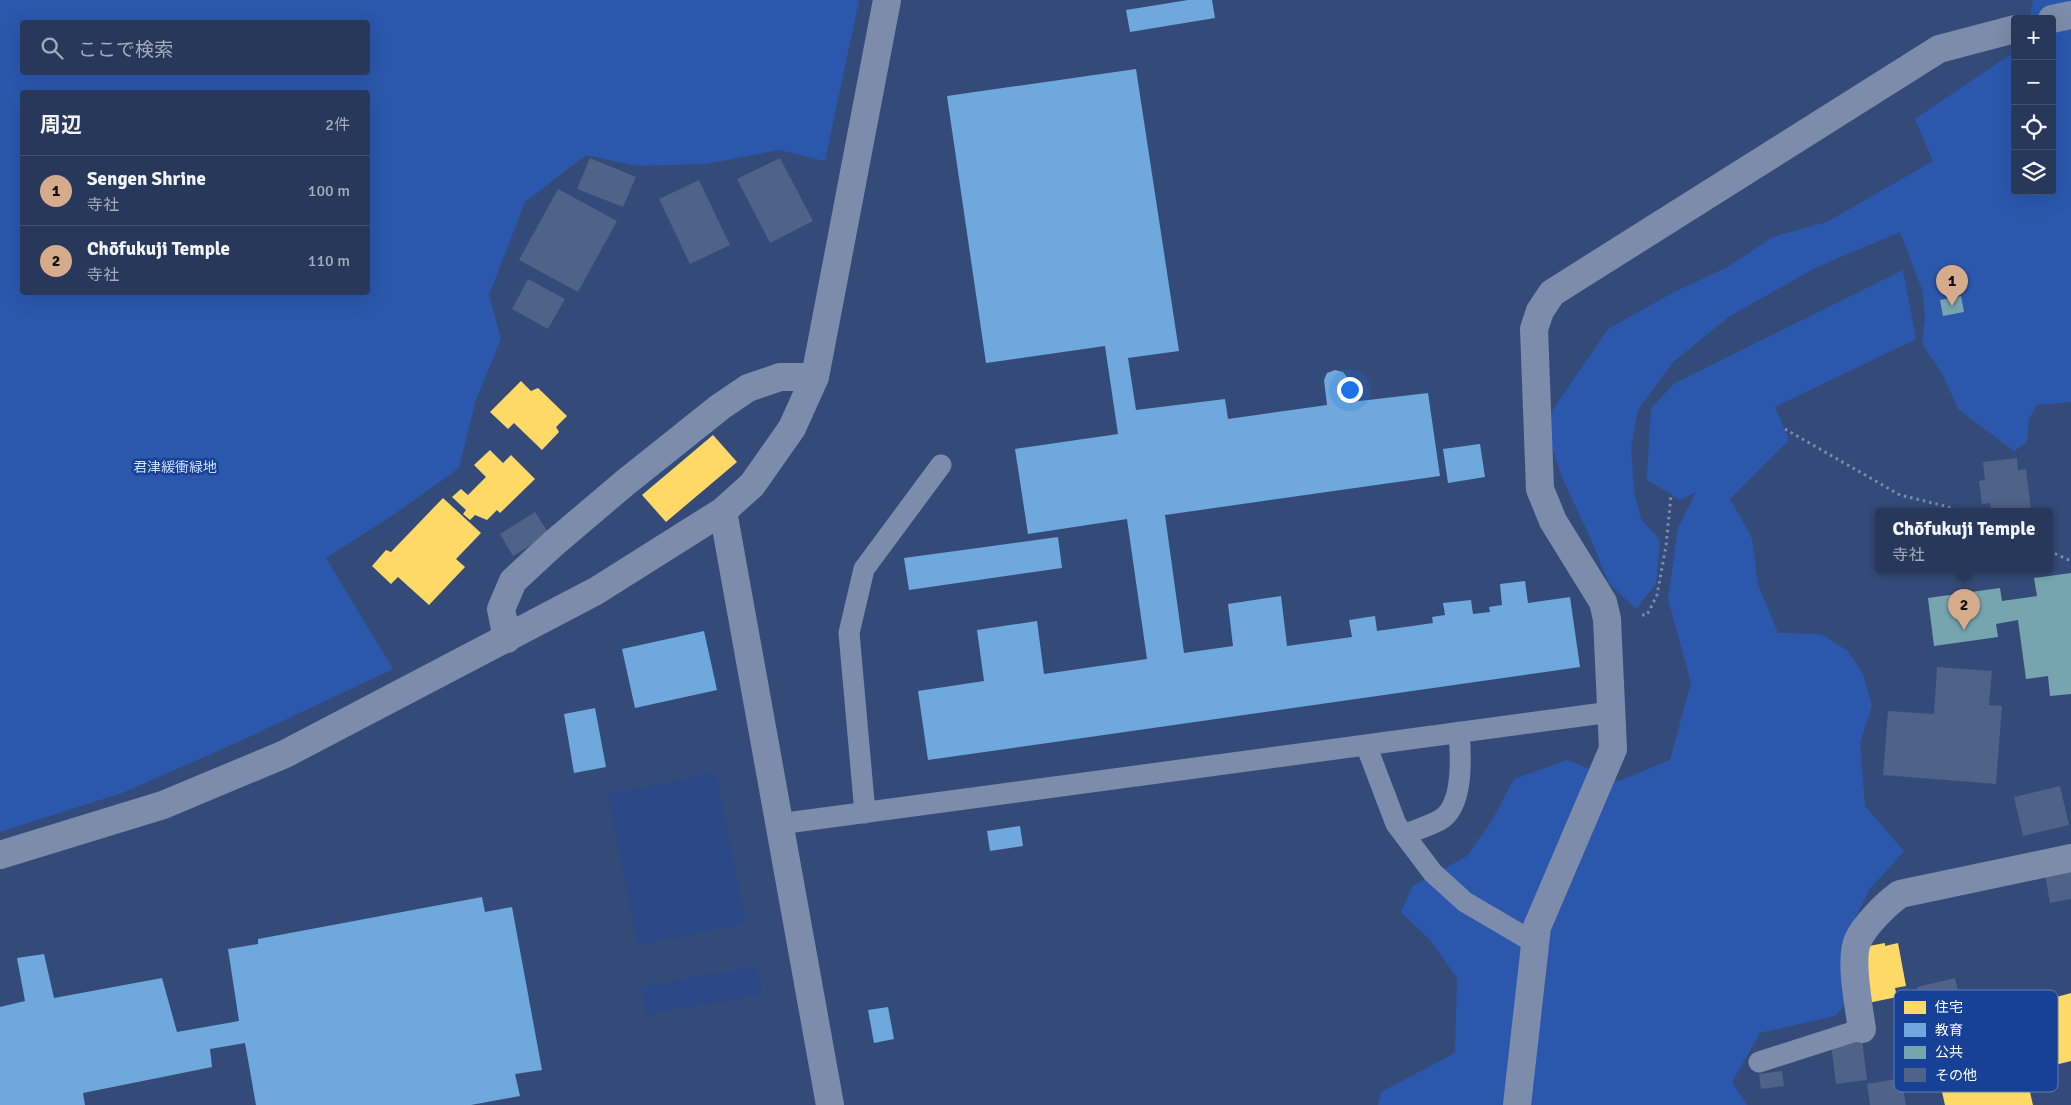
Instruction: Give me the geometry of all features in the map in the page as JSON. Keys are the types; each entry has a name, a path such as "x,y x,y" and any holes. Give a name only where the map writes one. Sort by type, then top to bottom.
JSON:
{"street":[{"path":"0,855 163,805 285,754 596,591 722,511 752,485 792,428 815,377 887,0"},
{"path":"1516,1105 1537,927 1613,749 1606,619 1603,602 1553,521 1540,489 1534,328 1540,311 1552,293 1939,49 2011,30"},
{"path":"507,638 500,610 513,582 554,543 604,500 691,430 748,388 780,377 815,377"},
{"path":"722,511 830,1105"},
{"path":"1862,1029 1855,980 1854,954 1858,940 1884,905 1900,894 2071,858"}],"lane":[{"path":"865,813 849,633 864,569 941,465"},
{"path":"779,824 1611,712"},
{"path":"1404,835 1442,819 1451,806 1458,786 1461,763 1459,732"},
{"path":"1366,745 1396,824 1433,872 1466,902 1535,943"},
{"path":"1759,1062 1862,1029"}],"path":[{"path":"1785,429 1900,494 1951,508"},
{"path":"1606,619 1647,615 1657,595 1666,546 1671,495"},
{"path":"2053,553 2071,561"}],"green space":[{"name":"君津緩衝緑地","path":"0,0 859,0 825,161 779,150 706,164 637,166 586,155 525,202 489,295 501,339 476,400 459,468 396,513 326,558 393,669 236,743 122,793 0,832"},
{"path":"2033,0 2071,0 2071,402 2037,405 2029,419 2027,442 2014,451 1958,409 1944,377 1922,344 1925,320 1923,292 1900,232 1815,268 1730,316 1673,362 1638,410 1631,448 1634,492 1641,519 1660,540 1656,584 1636,609 1609,583 1564,482 1550,441 1552,411 1608,329 1676,291 1726,268 1773,237 1827,222 1933,161 1915,119 2011,54 2011,195 2056,195 2056,15 2030,15"},
{"path":"1903,270 1916,339 1775,407 1789,440 1730,499 1752,538 1758,585 1778,633 1821,634 1848,651 1863,674 1872,706 1860,743 1865,806 1904,851 1869,890 1854,921 1846,1004 1835,1016 1760,1033 1732,1082 1747,1105 1378,1105 1381,1092 1455,1053 1457,978 1430,940 1401,912 1413,886 1467,856 1491,822 1514,779 1567,760 1619,781 1670,760 1691,683 1668,599 1678,528 1696,492 1680,500 1647,480 1651,408 1675,383"}],"shaded area":[{"path":"716,773 746,924 638,945 608,794"},
{"path":"756,966 762,994 646,1015 641,987"}],"building: 住宅":[{"path":"521,381 531,391 538,388 567,416 556,427 559,432 542,450 514,423 508,429 490,412"},
{"path":"713,435 737,462 666,522 642,495"},
{"path":"490,450 503,463 511,455 535,479 500,513 497,510 487,520 475,515 470,520 463,514 466,510 452,497 461,489 468,495 486,477 474,465"},
{"path":"443,498 481,533 456,559 465,567 429,605 398,577 391,584 372,566 386,550 391,552"},
{"path":"1885,943 1885,946 1898,943 1906,986 1895,988 1894,998 1868,1003 1858,948"},
{"path":"2071,993 2071,1061 2058,1064 2058,997"},
{"path":"1942,1092 2030,1092 2033,1105 1945,1105"}],"building: 教育":[{"path":"1188,0 1212,0 1215,18 1130,32 1126,10"},
{"path":"1136,69 1179,351 1128,358 1136,410 1225,399 1228,419 1327,405 1324,380 1327,373 1335,370 1343,372 1347,377 1351,402 1428,393 1440,476 1165,515 1184,653 1233,646 1228,604 1281,596 1287,646 1352,637 1349,620 1375,616 1377,631 1433,623 1432,617 1445,615 1443,603 1471,600 1473,614 1490,612 1489,607 1502,605 1500,584 1525,581 1528,603 1570,597 1580,667 928,760 918,691 984,681 977,630 1037,621 1044,674 1147,659 1127,519 1028,534 1015,449 1118,434 1105,346 986,363 947,96"},
{"path":"1480,444 1485,477 1448,483 1443,449"},
{"path":"1058,537 1062,568 909,590 904,558"},
{"path":"704,631 717,690 635,708 622,649"},
{"path":"595,708 606,767 574,773 564,714"},
{"path":"1020,826 1023,846 990,851 987,831"},
{"path":"482,897 485,912 512,907 542,1070 515,1074 520,1096 471,1105 256,1105 245,1043 210,1049 212,1067 83,1093 85,1105 0,1105 0,1007 25,1001 17,958 44,954 54,998 162,978 177,1032 239,1021 228,949 258,944 258,939"},
{"path":"888,1007 894,1039 874,1043 868,1010"}],"building: 公共":[{"path":"1961,296 1964,312 1943,316 1940,300"},
{"path":"2071,573 2071,694 2050,696 2048,676 2026,679 2018,620 1996,624 1998,637 1934,646 1928,598 2000,588 2002,601 2037,596 2034,578"}],"building: その他":[{"path":"590,158 636,177 623,207 577,189"},
{"path":"780,158 813,221 770,243 737,179"},
{"path":"699,180 730,245 690,264 659,199"},
{"path":"558,189 617,221 578,292 519,260"},
{"path":"528,279 565,299 548,329 512,309"},
{"path":"2017,458 2018,470 2026,469 2031,508 1991,508 1990,503 1982,504 1979,481 1985,480 1983,462"},
{"path":"535,512 549,534 513,556 500,534"},
{"path":"1937,667 1992,671 1989,705 2002,706 1996,784 1883,775 1888,711 1934,714"},
{"path":"2060,786 2069,825 2023,836 2014,797"},
{"path":"2071,869 2071,899 2050,903 2045,875"},
{"path":"1955,978 1958,990 1918,990 1917,987"},
{"path":"1862,1039 1867,1080 1836,1084 1831,1044"},
{"path":"1782,1071 1784,1086 1761,1089 1759,1074"},
{"path":"1894,1079 1894,1092 1904,1092 1906,1105 1870,1105 1867,1084"}],"place":[{"name":"Sengen Shrine","path":"1952,306"},
{"name":"Chōfukuji Temple","path":"1964,630"}]}
